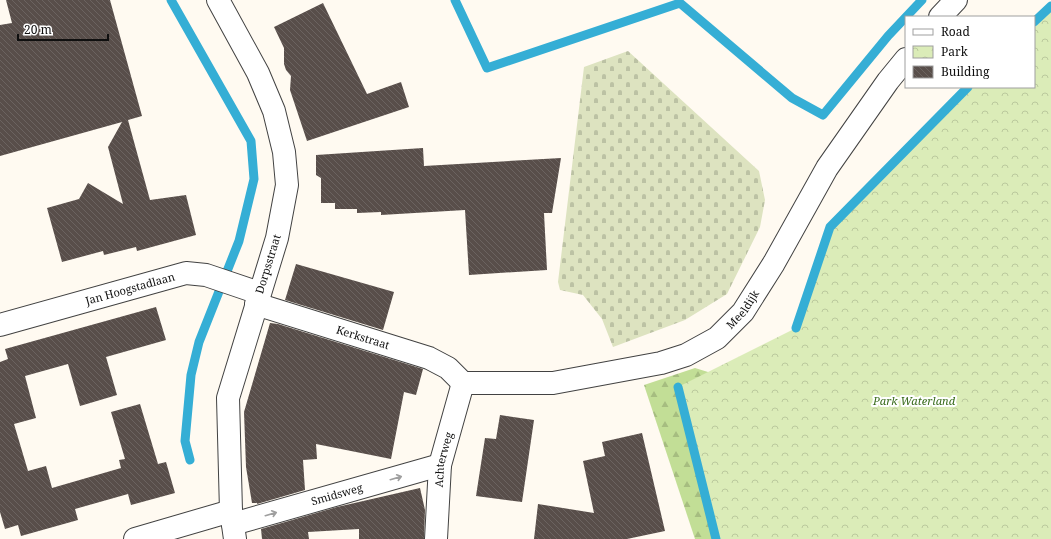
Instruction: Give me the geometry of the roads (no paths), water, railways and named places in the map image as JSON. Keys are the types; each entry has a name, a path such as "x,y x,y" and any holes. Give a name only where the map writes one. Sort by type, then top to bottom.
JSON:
{"street":[{"name":"Dorpsstraat","path":"218,0 258,73 274,111 284,152 287,186 277,238 228,398 233,525"},
{"path":"941,16 956,0"},
{"name":"Meeldijk","path":"463,382 553,383 661,363 686,355 716,338 743,312 774,263 827,168 888,81 905,60"},
{"name":"Jan Hoogstadlaan","path":"0,325 186,273 206,275 233,285 258,299"},
{"name":"Kerkstraat","path":"258,299 430,358 448,368 463,382"},
{"name":"Achterweg","path":"436,539 440,465 463,382"},
{"name":"Smidsweg","path":"135,539 233,525 440,465"}],"waterway":[{"path":"171,0 251,141 254,179 239,241 199,342 191,375 185,441 190,460"},
{"path":"455,0 487,68 680,3 792,98 823,115 888,36 905,18"},
{"path":"907,16 922,0"},
{"path":"1035,21 1051,6"},
{"path":"796,328 830,227 967,88"},
{"path":"678,387 716,539"}],"park label":[{"name":"Park Waterland","path":"914,401"}]}
